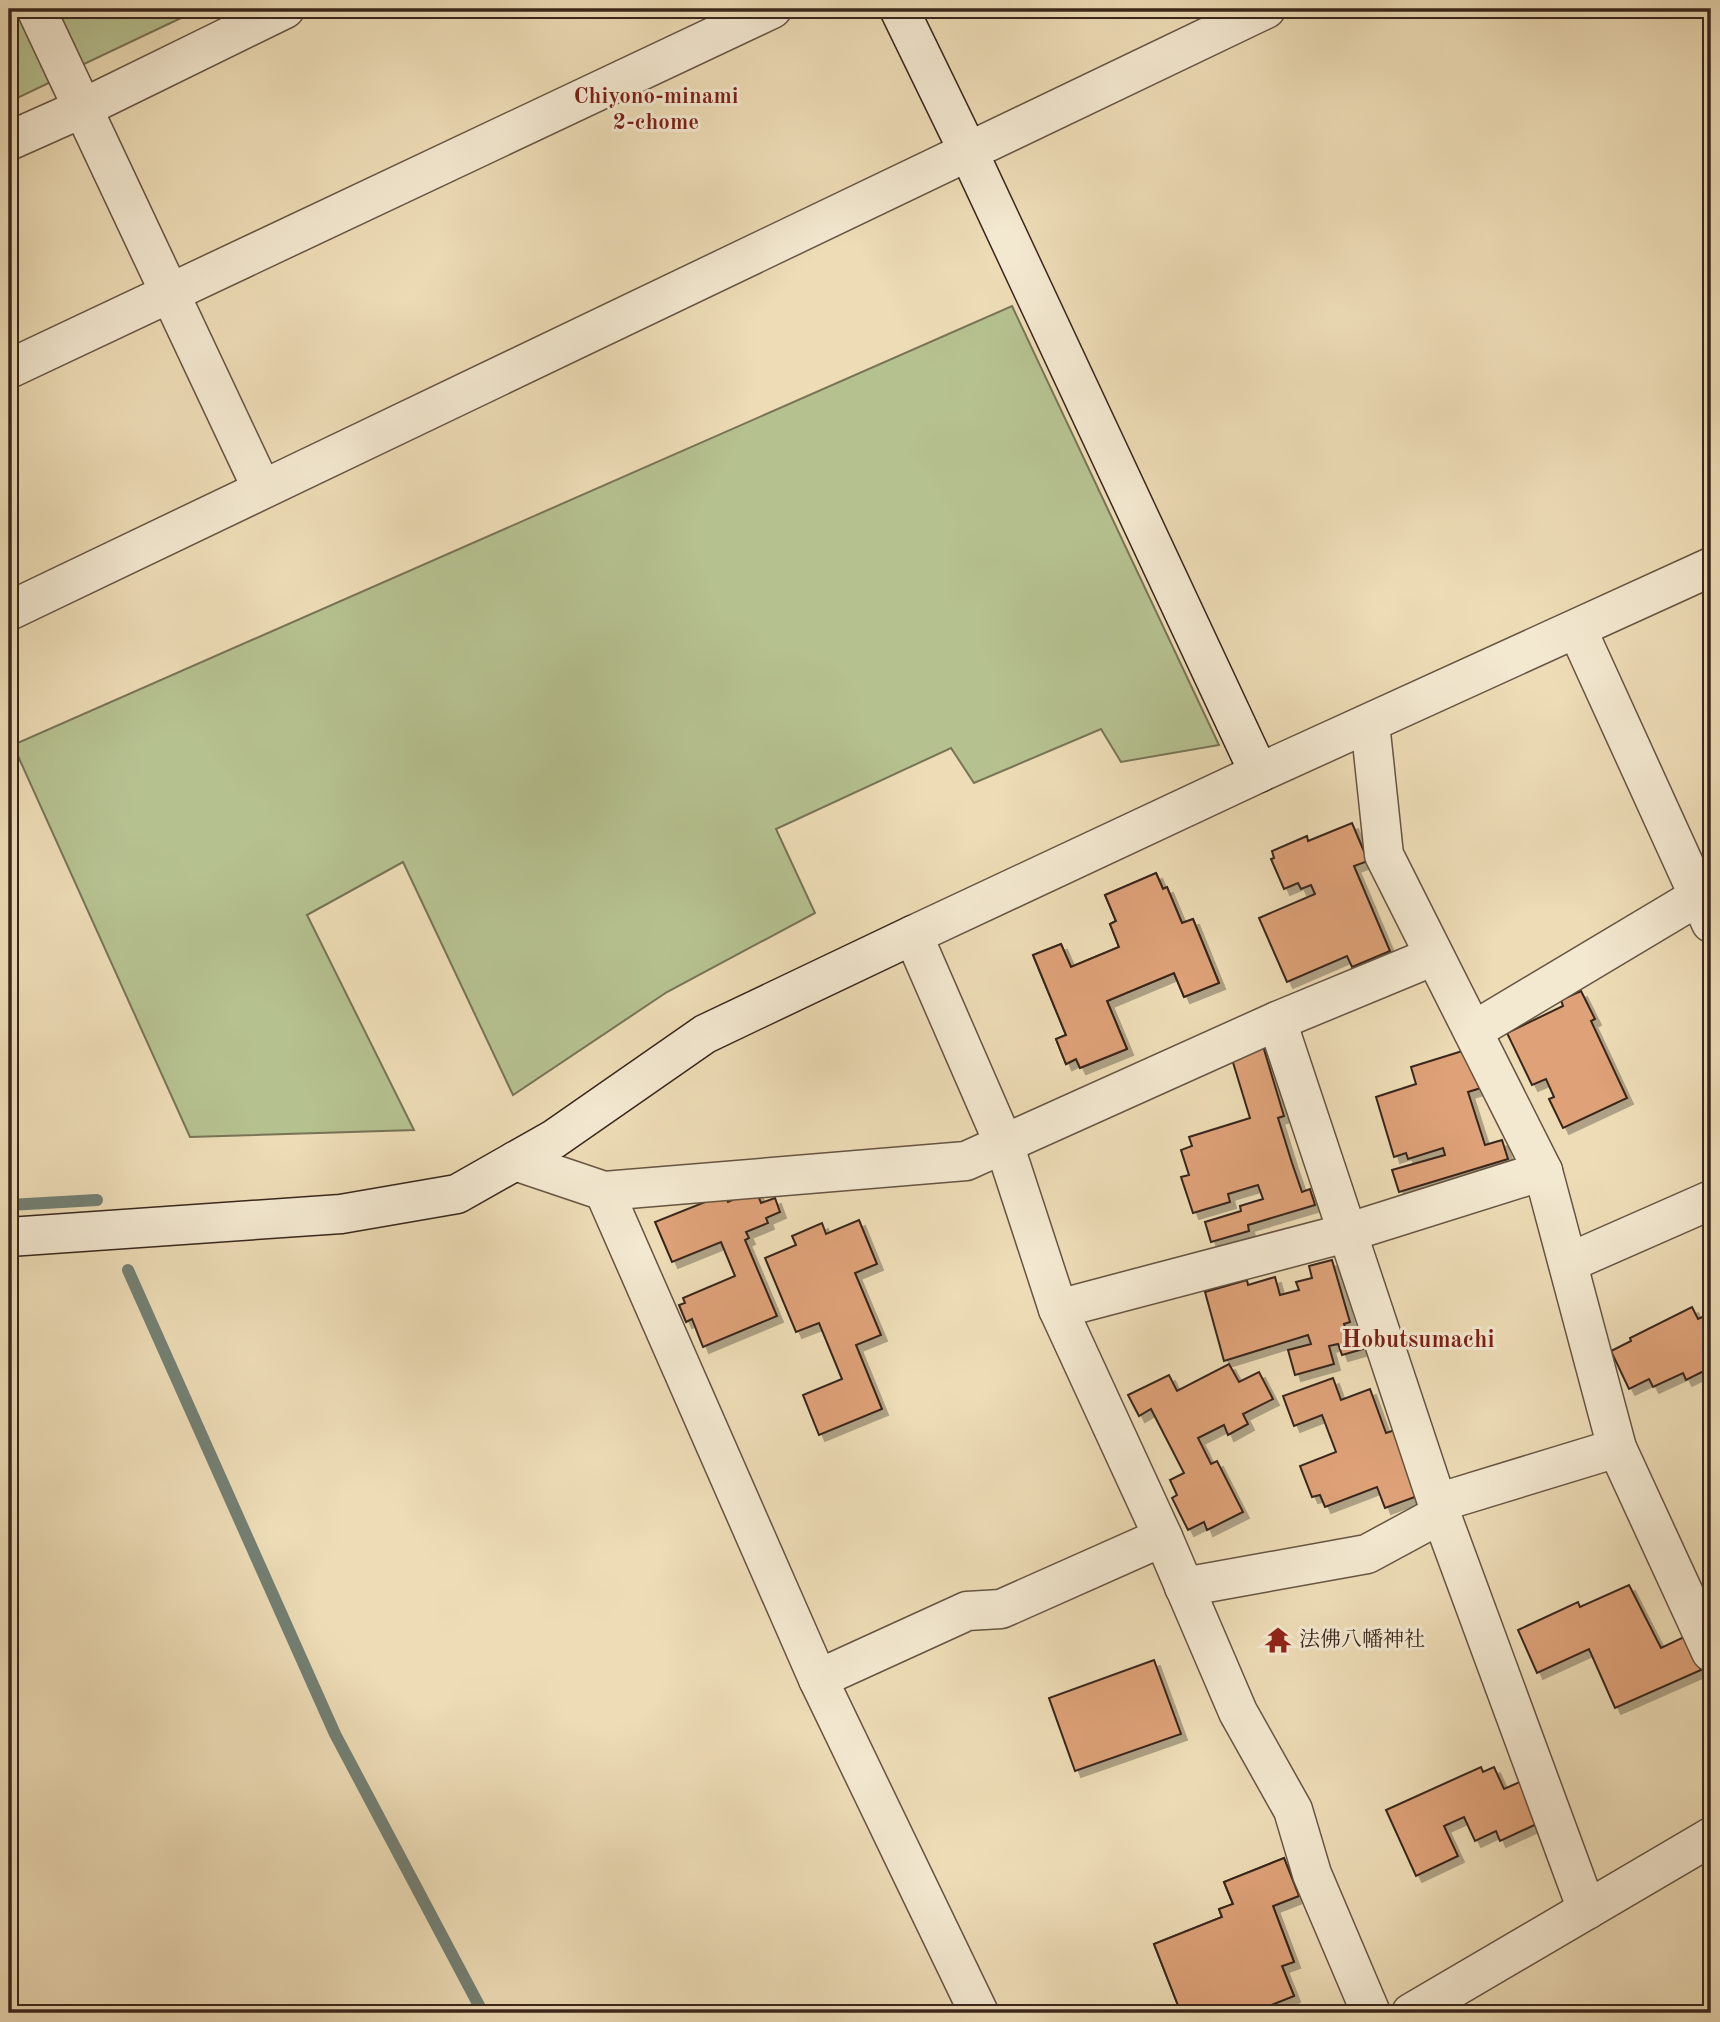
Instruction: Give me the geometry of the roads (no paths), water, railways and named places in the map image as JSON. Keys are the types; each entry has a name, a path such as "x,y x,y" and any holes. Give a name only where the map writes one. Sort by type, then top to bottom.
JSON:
{"street":[{"path":"36,9 262,489"},
{"path":"9,141 83,108 285,9"},
{"path":"9,369 772,9"},
{"path":"899,9 1259,773"},
{"path":"9,611 1266,9"},
{"path":"9,1237 341,1214 457,1194 554,1139 705,1034 1259,773 1711,567"},
{"path":"1473,1031 1705,909 1577,629"},
{"path":"1370,723 1384,855 1543,1171 1616,1448 1711,1652"},
{"path":"914,935 1003,1144 1058,1309 1163,1537 1238,1712 1293,1810 1312,1874 1371,2013"},
{"path":"515,1161 604,1191 965,1161 1277,1021 1434,956"},
{"path":"1277,1021 1439,1508 1587,1910"},
{"path":"1058,1309 1346,1233 1543,1171"},
{"path":"604,1191 818,1679 979,2013"},
{"path":"1569,1263 1711,1200"},
{"path":"1184,1587 1367,1554 1439,1508 1616,1448"},
{"path":"818,1679 967,1611 1001,1609 1163,1537"},
{"path":"1411,2013 1711,1838"}],"waterway":[{"path":"9,1205 97,1200"},
{"path":"128,1270 335,1734 483,2013"}],"place":[{"name":"法佛八幡神社","path":"1278,1640"}],"district":[{"name":"Chiyono-minami 2-chome","path":"656,109"},
{"name":"Hobutsumachi","path":"1418,1341"}]}
